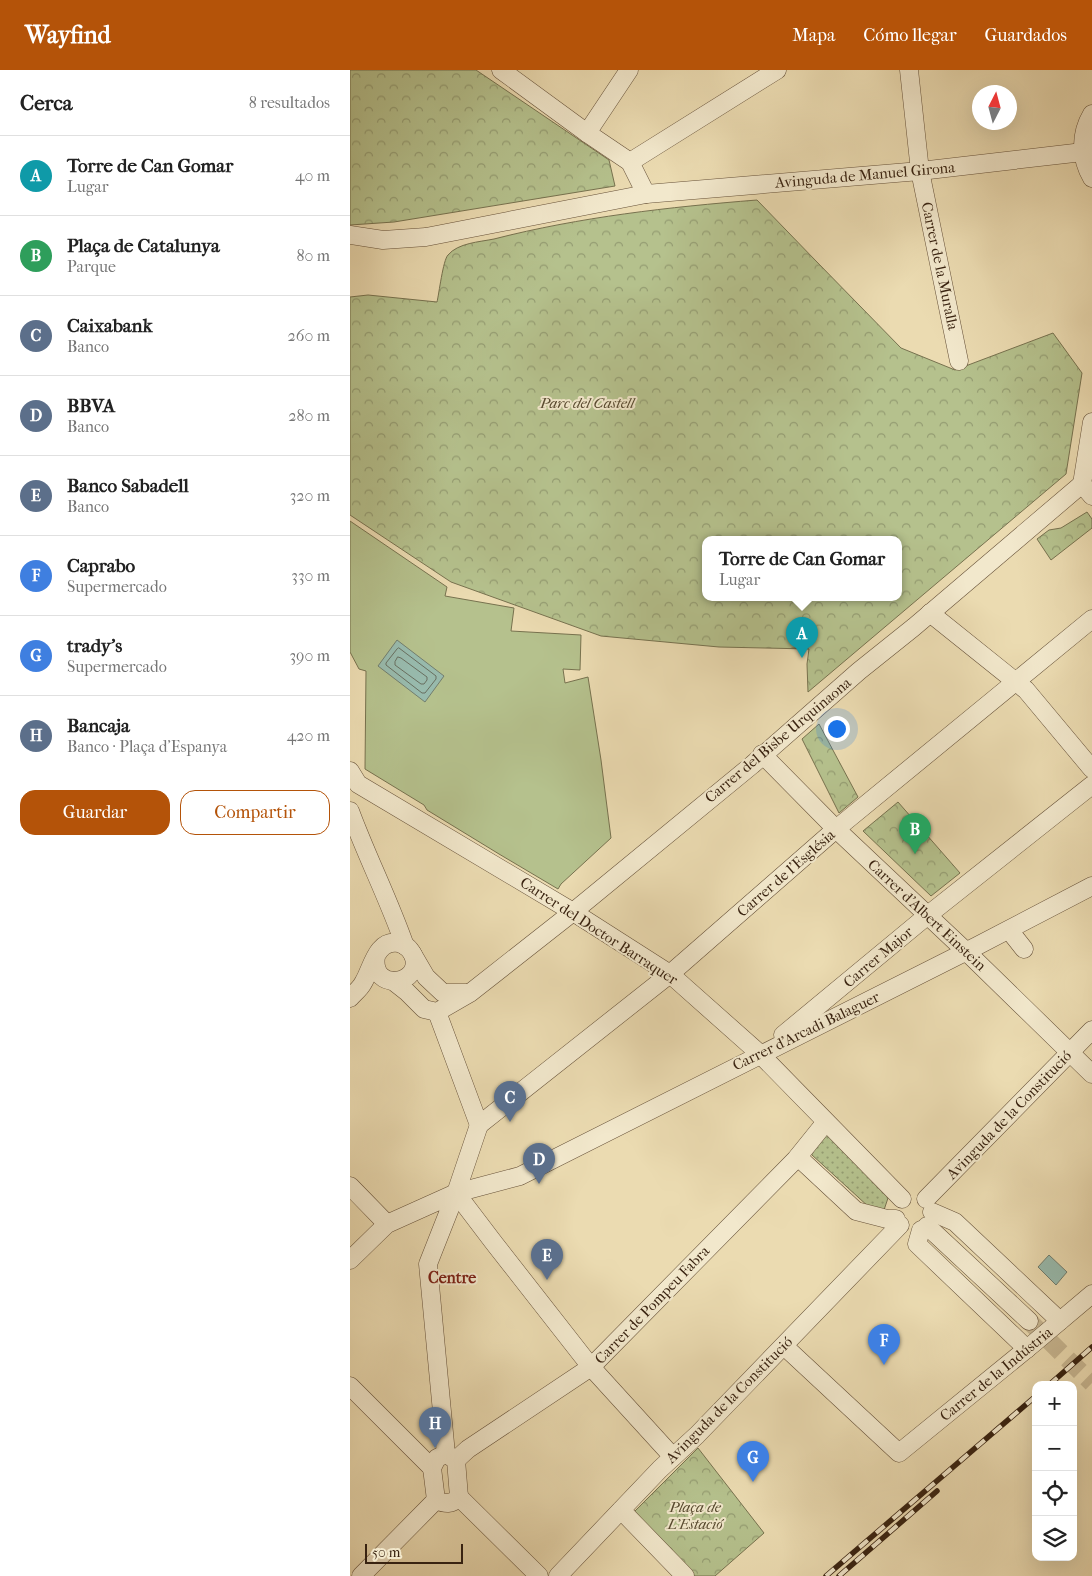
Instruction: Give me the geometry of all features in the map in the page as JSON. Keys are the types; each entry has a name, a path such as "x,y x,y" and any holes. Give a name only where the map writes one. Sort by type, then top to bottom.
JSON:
{"street":[{"path":"587,133 629,70"},
{"path":"630,162 777,70"},
{"name":"Carrer de la Muralla","path":"909,70 920,171 959,362"},
{"path":"504,71 587,133 630,162 646,194"},
{"path":"1092,114 1084,133 1083,152 1087,170 1092,178"},
{"name":"Avinguda de Manuel Girona","path":"350,235 383,240 426,237 646,194 920,171 1083,152"},
{"path":"1087,490 1092,422"},
{"name":"Carrer del Bisbe Urquinaona","path":"437,1012 470,993 573,912 752,764 859,671 1087,490"},
{"path":"930,613 1026,690 1092,769"},
{"name":"Carrer de l'Església","path":"479,1125 670,974 836,830 1092,619"},
{"name":"Carrer d'Albert Einstein","path":"762,754 836,830 967,952 1092,1074"},
{"name":"Carrer del Doctor Barraquer","path":"350,771 358,784 472,845 670,974 760,1054 902,1199"},
{"name":"Carrer Major","path":"760,1054 928,915 1092,786"},
{"path":"350,811 361,842 414,964 412,970 404,979 387,979 355,988"},
{"name":"Carrer d'Arcadi Balaguer","path":"387,1224 456,1193 520,1176 760,1054 967,952 1092,886"},
{"path":"393,913 376,967 387,979 407,992 424,1009 437,1012 479,1125 456,1193 428,1264 451,1457 459,1497 539,1576"},
{"path":"1009,930 1024,949"},
{"path":"355,988 381,951 396,943 409,949 426,977 443,993 470,993"},
{"name":"Avinguda de la Constitució","path":"927,1217 1069,1052 1092,1030"},
{"name":"Carrer de Pompeu Fabra","path":"432,1468 436,1458 451,1457 468,1449 592,1367 798,1157 825,1122"},
{"path":"798,1157 856,1211 898,1222"},
{"path":"350,1186 387,1224 350,1260"},
{"path":"456,1193 592,1367 673,1457"},
{"path":"927,1217 913,1232 906,1230 898,1222 895,1213 902,1199 913,1195 920,1196 927,1217 1029,1321"},
{"path":"927,1217 955,1222 1060,1322"},
{"path":"927,1217 918,1244 1027,1348"},
{"name":"Avinguda de la Constitució","path":"558,1576 784,1346 898,1222"},
{"name":"Carrer de la Indústria","path":"784,1346 898,1453 1092,1294"},
{"path":"350,1386 432,1468 436,1500"},
{"path":"436,1500 445,1504 455,1501 459,1497"},
{"path":"361,1576 436,1500"},
{"path":"621,1510 685,1576"}],"green space":[{"path":"350,70 476,70 609,160 615,186 394,222 350,225"},
{"name":"Parc del Castell","path":"757,200 901,348 955,370 1053,333 1082,373 1066,474 808,692 807,664 809,649 719,647 601,636 451,582 350,515 350,297 368,295 437,302 446,258 452,251 463,245 592,219"},
{"path":"1087,512 1092,519 1092,528 1051,560 1037,539 1049,530 1061,528"},
{"path":"350,521 447,587 445,596 514,608 511,631 581,635 580,670 563,669 565,683 588,677 611,838 561,884 558,889 427,810 424,805 365,769 366,671 359,669 350,652"},
{"path":"819,724 858,797 839,813 802,739"},
{"path":"898,802 960,873 931,896 863,831"},
{"path":"827,1135 831,1136 889,1195 884,1210 870,1208 812,1155 811,1152"},
{"name":"Plaça de L'Estació","path":"698,1448 764,1533 715,1576 693,1576 632,1514"}],"water":[{"path":"397,640 444,676 425,702 378,666"},
{"path":"1049,1255 1067,1272 1056,1285 1038,1267"}],"tunnel":[{"path":"1029,1321 1092,1383"}],"railway":[{"path":"1054,1381 1092,1347"},
{"path":"826,1576 1032,1399"},
{"path":"839,1576 937,1491"}],"place":[{"name":"Torre de Can Gomar","path":"802,658"},
{"name":"Plaça de Catalunya","path":"915,854"},
{"name":"Caixabank","path":"510,1122"},
{"name":"BBVA","path":"539,1184"},
{"name":"Banco Sabadell","path":"547,1280"},
{"name":"Caprabo","path":"884,1365"},
{"name":"Bancaja","path":"435,1448"},
{"name":"trady’s","path":"753,1482"}],"district":[{"name":"Centre","path":"452,1277"}]}
